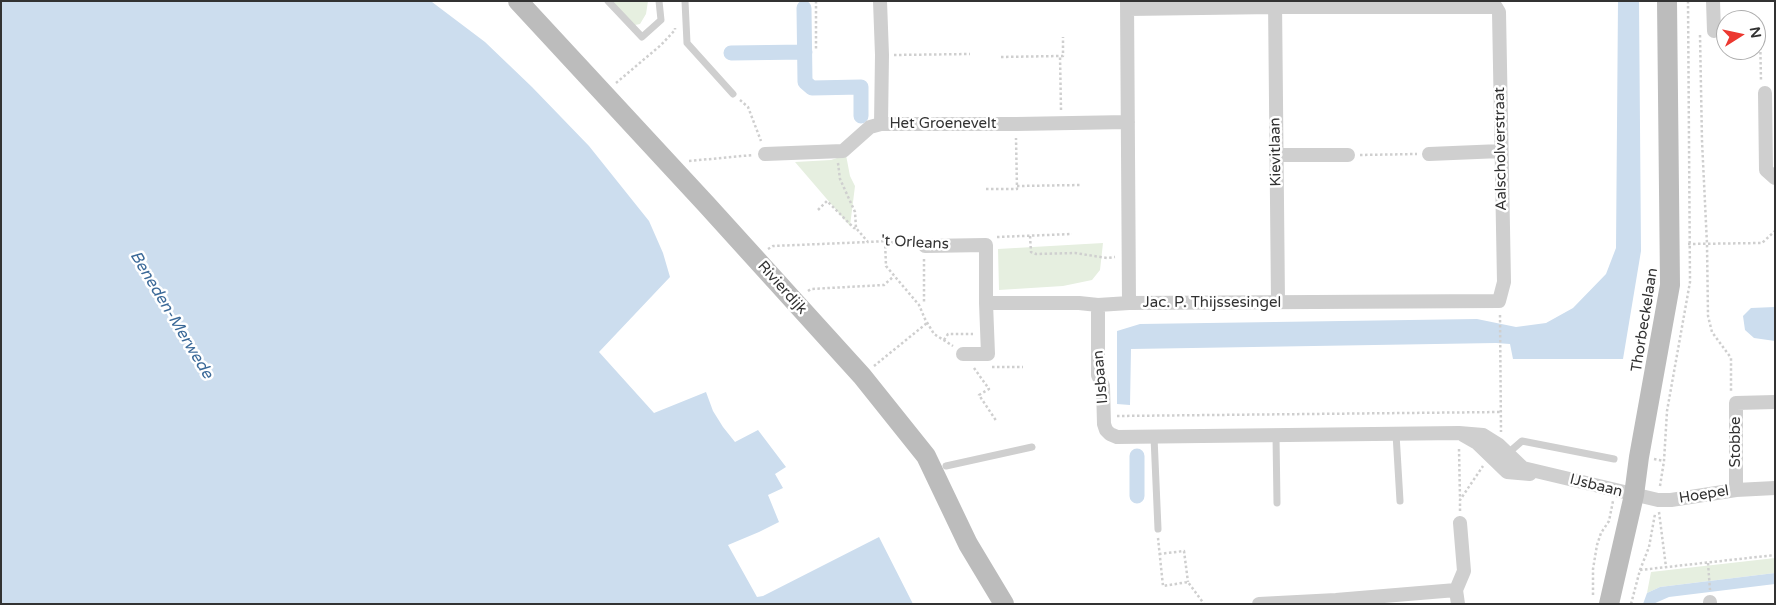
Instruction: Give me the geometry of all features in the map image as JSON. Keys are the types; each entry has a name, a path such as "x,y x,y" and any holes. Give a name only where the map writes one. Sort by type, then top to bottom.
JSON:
{"street":[{"name":"Rivierdijk","path":"518,1 868,383 926,456 968,544 1004,604"},
{"name":"Het Groenevelt","path":"880,1 882,55 881,124 1128,122"},
{"name":"Thorbeckelaan","path":"1601,600 1624,493 1639,457 1670,285 1667,1"},
{"name":"Thorbeckelaan","path":"1668,36 1672,1"},
{"path":"1713,1 1714,31"},
{"path":"1127,5 1275,4"},
{"name":"Aalscholverstraat","path":"1275,4 1496,7 1499,12 1504,282 1500,303"},
{"name":"Kievitlaan","path":"1275,4 1278,302"},
{"name":"Jac. P. Thijssesingel","path":"1127,5 1129,303 1500,303"},
{"path":"1765,93 1766,170 1775,178"},
{"path":"765,154 843,151 870,127 881,124"},
{"path":"1429,154 1502,151"},
{"path":"1276,155 1348,155"},
{"name":"'t Orleans","path":"924,244 986,244"},
{"path":"959,351 988,354 986,244"},
{"path":"986,303 1129,303"},
{"name":"IJsbaan","path":"1098,304 1098,375 1103,386 1106,430 1110,434 1117,436 1154,437 1459,433 1503,459 1507,472 1559,477 1624,493"},
{"name":"Stobbe","path":"1736,490 1736,402 1775,402"},
{"name":"Hoepel","path":"1624,493 1658,500 1671,500 1736,490 1775,488"},
{"path":"1261,604 1457,597 1464,571 1460,523"}],"lane":[{"path":"608,1 642,36 661,20 659,1"},
{"path":"685,1 687,43 733,94"},
{"path":"1396,434 1400,501"},
{"path":"1276,436 1277,503"},
{"path":"1154,437 1158,529"},
{"path":"1503,459 1522,441 1614,459"},
{"path":"946,466 1032,447"}],"path":[{"path":"816,1 816,49"},
{"path":"612,86 666,40 675,30 675,21"},
{"path":"1714,31 1700,32 1708,316 1712,332 1731,358 1731,398 1736,402"},
{"path":"1001,56 1063,56 1063,37"},
{"path":"882,55 970,54"},
{"path":"1060,56 1061,124"},
{"path":"1760,60 1761,93 1765,93"},
{"path":"680,162 765,154 748,107 733,94"},
{"path":"986,189 1017,189 1016,124"},
{"path":"1348,155 1429,154"},
{"name":"'t Orleans","path":"839,167 840,179 855,212 856,228 868,242 885,241 901,244 924,244"},
{"path":"1016,186 1080,185"},
{"path":"818,210 827,201 856,228"},
{"path":"1690,244 1762,243 1775,231"},
{"path":"986,244 988,238 1072,234"},
{"path":"1030,236 1031,252 1036,254 1075,252 1104,257"},
{"path":"885,241 886,266 919,305 934,334 959,351"},
{"path":"768,249 773,246 868,242"},
{"path":"924,244 924,303"},
{"path":"807,292 811,289 884,285 894,276"},
{"path":"1500,303 1501,352"},
{"path":"873,368 927,323"},
{"path":"943,340 948,334 987,334"},
{"path":"996,422 979,395 989,389 974,367 1023,367"},
{"path":"1104,416 1501,412"},
{"path":"1459,433 1460,500"},
{"path":"1601,600 1593,569 1597,545 1601,534 1624,493"},
{"path":"1658,500 1666,567"},
{"path":"1158,529 1163,586 1188,582"},
{"path":"1159,554 1184,551 1188,582 1204,604"},
{"path":"1640,570 1775,555"},
{"path":"1708,563 1710,600"}],"green space":[{"path":"610,1 648,1 646,14 640,24 635,25"},
{"path":"846,155 850,176 855,186 850,226 795,162 831,160"},
{"path":"1103,243 1100,270 1092,280 1063,286 999,290 998,249"},
{"path":"1775,558 1775,573 1660,587 1647,593 1651,572"}],"water":[{"name":"Beneden-Merwede","path":"1,1 432,2 485,42 532,87 589,146 649,221 663,253 670,277 599,352 654,413 706,392 713,411 735,442 758,430 786,467 775,474 783,488 768,495 779,522 728,545 757,597 763,596 879,537 913,604 1,604"},
{"path":"1618,1 1639,1 1641,251 1623,359 1513,359 1510,344 1496,343 1131,349 1130,405 1117,404 1117,331 1140,324 1477,319 1516,327 1546,323 1573,308 1606,274 1616,248"},
{"path":"1775,307 1775,341 1754,338 1745,330 1743,316 1751,308"},
{"path":"1775,573 1775,584 1669,597 1653,604 1643,604 1647,593 1660,587"}],"waterway":[{"path":"804,8 805,82 812,88 861,87 861,116"},
{"path":"731,53 805,52"},
{"path":"1137,456 1137,496"}]}
